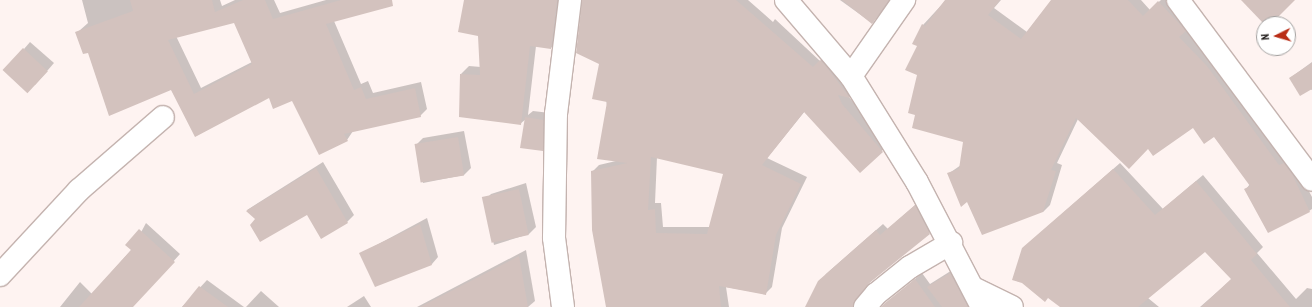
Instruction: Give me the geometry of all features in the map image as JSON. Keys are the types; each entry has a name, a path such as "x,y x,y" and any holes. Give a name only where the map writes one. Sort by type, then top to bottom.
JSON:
{"street":[{"path":"563,307 554,238 556,114 570,0"},
{"path":"786,0 851,76 951,243 979,298 1012,307"},
{"path":"851,76 904,0"},
{"path":"1178,0 1312,180"},
{"path":"0,275 79,190 163,117"},
{"path":"865,307 876,294 910,267 951,243"}],"building":[{"path":"130,0 212,0 215,12 243,0 265,0 273,19 341,0 392,0 393,6 326,24 354,90 361,87 366,99 415,88 421,117 344,134 348,141 319,155 292,101 273,109 269,98 195,137 171,90 109,116 88,53 83,54 75,32 133,11","holes":["234,23 252,64 194,94 168,40"]},
{"path":"464,0 557,0 551,49 530,46 521,125 459,117 460,74 480,75 478,36 458,32"},
{"path":"582,0 736,0 813,67 820,60 825,65 850,98 838,95 842,104 883,152 860,173 804,112 762,165 801,184 776,235 766,295 719,286 721,307 606,307 592,230 591,171 627,163 597,159 607,102 592,99 599,64 576,53","holes":["651,157 723,174 707,234 656,233 655,209 648,210"]},
{"path":"842,0 889,0 872,24"},
{"path":"945,0 1000,0 988,15 1021,39 1051,0 1128,0 1143,16 1158,1 1186,31 1179,37 1207,66 1279,165 1284,163 1292,174 1310,212 1268,233 1244,189 1250,186 1214,137 1204,144 1193,128 1153,156 1148,149 1129,169 1076,118 1051,170 1056,171 1043,212 982,235 967,202 961,207 947,173 959,169 963,142 912,128 915,115 908,113 917,75 905,70 917,46 912,44 922,24 925,26"},
{"path":"1241,0 1295,0 1279,16 1256,16"},
{"path":"23,48 48,71 27,93 3,70"},
{"path":"1312,63 1312,89 1300,96 1289,78"},
{"path":"525,117 543,120 543,151 520,148"},
{"path":"458,137 464,176 421,182 415,144"},
{"path":"316,168 348,223 321,239 307,215 260,242 250,225 255,219 246,211"},
{"path":"1113,169 1155,215 1196,181 1257,254 1251,260 1290,307 1201,307 1231,279 1205,252 1138,307 1060,307 1048,298 1045,302 1022,283 1012,280 1022,248"},
{"path":"519,189 529,235 492,243 482,197"},
{"path":"915,205 930,234 868,284 853,307 805,307 818,281 876,230 880,235"},
{"path":"420,224 432,265 375,287 359,253"},
{"path":"139,229 175,262 133,307 79,307 131,250 125,245"},
{"path":"519,256 528,307 420,307"},
{"path":"950,273 968,307 942,307 927,287"},
{"path":"915,279 935,307 881,307 885,303"},
{"path":"199,286 228,307 182,307"}]}
